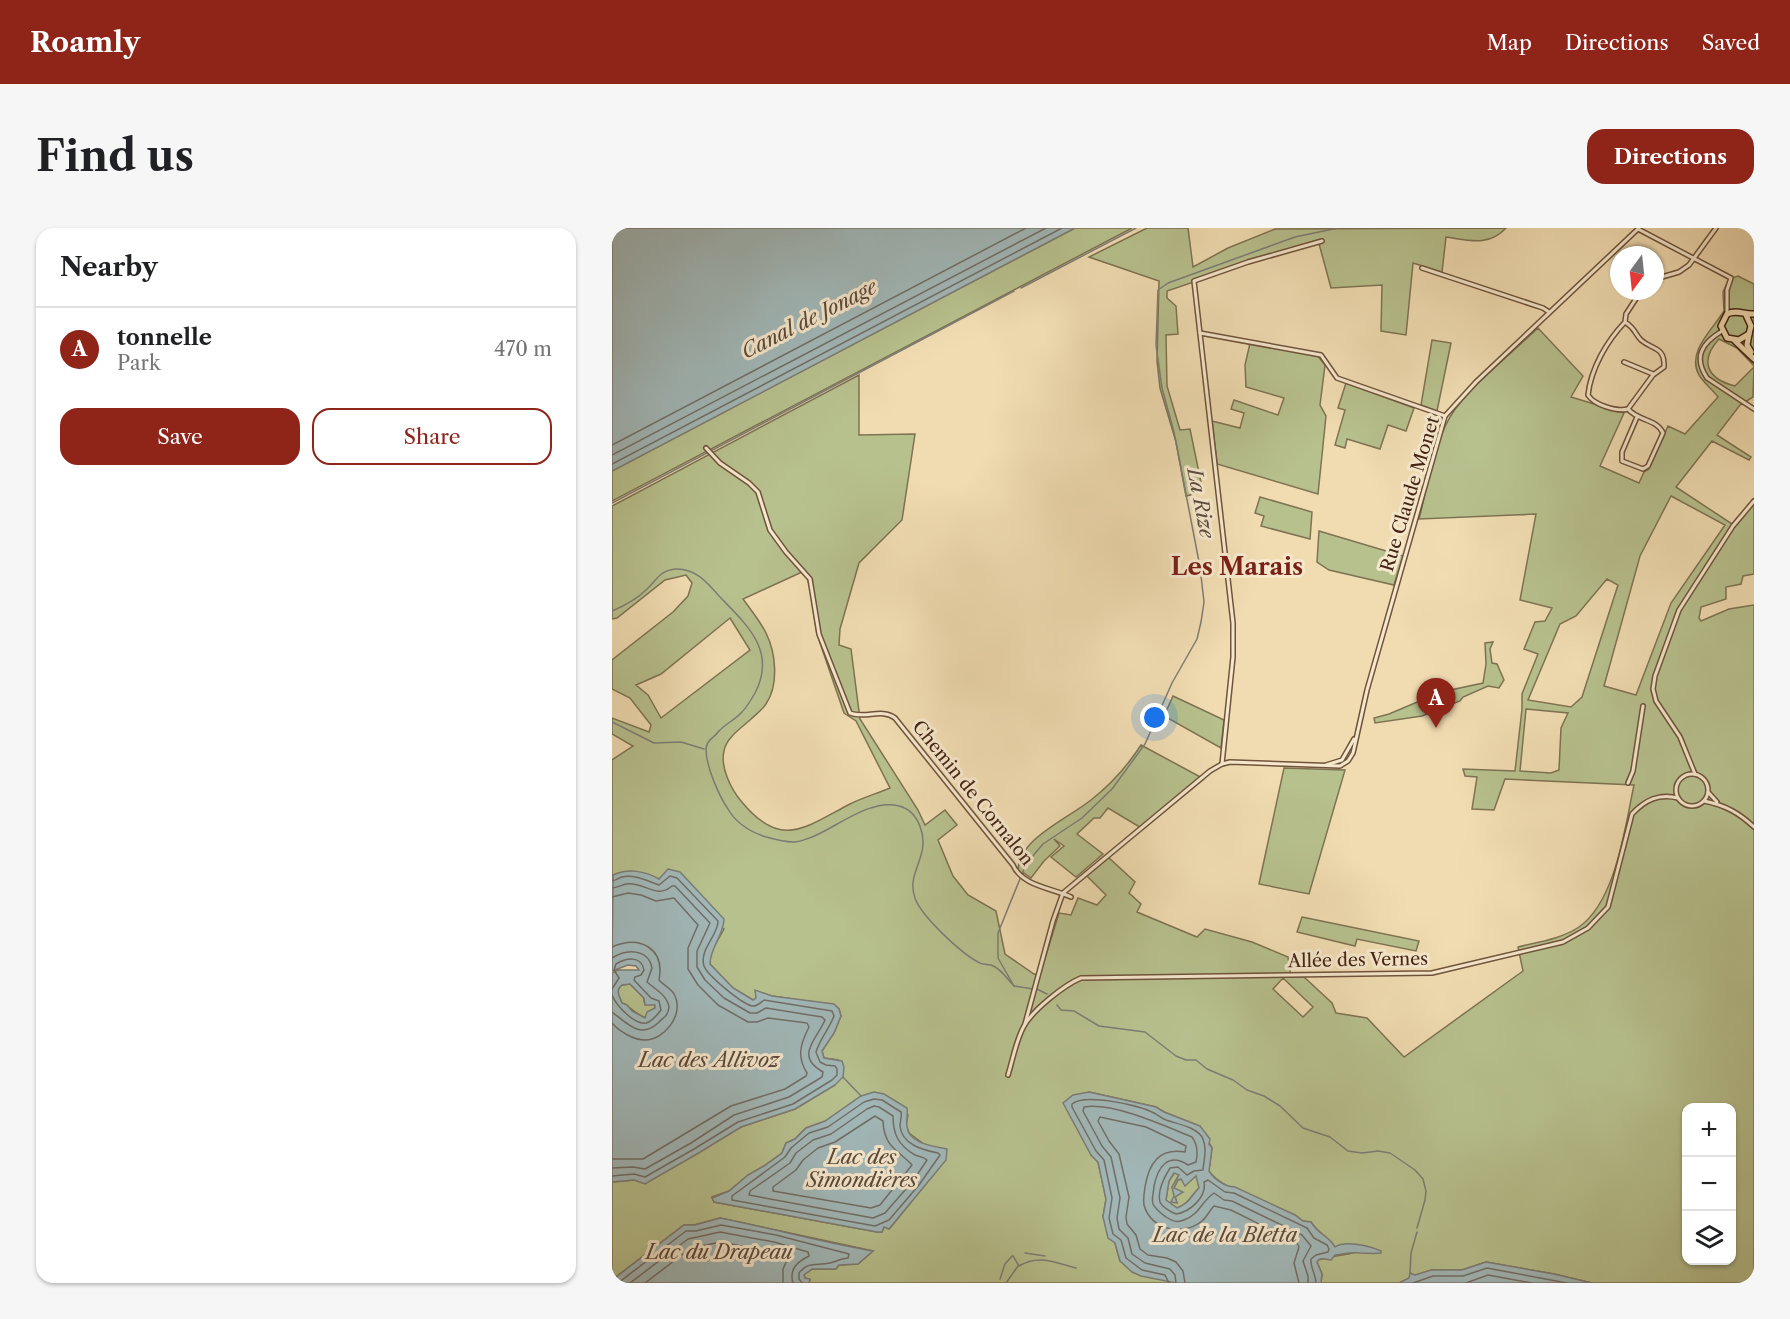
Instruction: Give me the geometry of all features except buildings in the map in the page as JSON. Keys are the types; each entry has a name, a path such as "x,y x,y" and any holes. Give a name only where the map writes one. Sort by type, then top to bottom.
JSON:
{"main road":[{"path":"1754,315 1735,311 1727,314 1722,322 1722,331 1727,338 1735,341 1754,357"},
{"path":"1746,315 1752,325 1747,348 1754,357"},
{"path":"1735,341 1749,334"}],"street":[{"path":"1639,228 1731,278 1727,290 1729,304 1727,314"},
{"name":"Rue Claude Monet","path":"1222,764 1258,762 1320,765 1342,760 1346,755 1356,734 1445,416 1476,382 1639,228"},
{"path":"1664,276 1679,272 1694,258 1716,228"},
{"path":"1025,1024 1053,921 1063,893 1210,771 1222,764 1234,642 1194,281 1248,262 1322,241"},
{"path":"1422,268 1543,308 1549,312"},
{"path":"1625,322 1636,331 1640,339 1661,352 1664,367 1654,374 1628,409 1622,411 1600,404 1588,395 1595,367 1625,322 1626,314 1635,300"},
{"path":"1729,304 1735,311"},
{"path":"1722,331 1709,340 1703,348 1700,364 1702,371 1707,378 1754,408"},
{"path":"1200,333 1321,355 1336,378 1445,416"},
{"path":"1624,362 1654,374"},
{"path":"1628,409 1637,417 1657,425 1663,433 1648,466 1643,469 1622,461 1622,452 1637,417"},
{"name":"Chemin de Cornalon","path":"706,448 710,454 758,492 770,530 810,579 819,634 850,713 858,716 890,714 1013,866 1017,874 1035,884 1071,897"},
{"path":"1667,795 1678,798 1685,805 1696,806 1704,801 1708,787 1703,779 1695,774 1680,737 1656,701 1653,689 1655,676 1679,610 1733,526 1754,501"},
{"path":"1628,783 1633,771 1643,706"},
{"path":"1688,775 1691,764"},
{"path":"1678,798 1676,788 1680,780 1695,774"},
{"name":"Allée des Vernes","path":"1008,1075 1025,1024 1053,997 1073,981 1081,978 1432,973 1563,942 1588,928 1608,907 1631,816 1645,803 1667,795 1676,788"},
{"path":"1708,792 1718,803 1742,816 1754,827"},
{"path":"1704,801 1718,803"}],"green space":[{"path":"1075,228 1132,228 612,501 612,471"},
{"path":"1147,228 1188,228 1193,267 1228,248 1275,229 1506,228 1493,238 1485,240 1446,237 1442,272 1413,263 1406,335 1381,331 1382,285 1331,288 1318,240 1167,291 1167,298 1176,306 1178,334 1166,335 1167,386 1180,430 1190,429 1203,492 1186,496 1176,442 1160,388 1157,361 1159,281 1089,257"},
{"path":"1738,276 1754,284 1754,366 1737,348 1719,339 1709,355 1708,362 1712,374 1725,383 1735,386 1754,367 1753,397 1740,405 1717,435 1751,457 1749,460 1712,441 1676,487 1732,524 1754,499 1754,574 1743,576 1741,584 1726,587 1726,599 1701,607 1699,618 1701,621 1729,609 1754,605 1754,1283 1592,1283 1486,1262 1462,1270 1432,1270 1399,1283 1321,1283 1322,1274 1318,1260 1354,1252 1365,1247 1355,1245 1335,1247 1311,1222 1303,1221 1295,1215 1248,1197 1215,1178 1209,1171 1212,1148 1200,1126 1156,1107 1089,1092 1091,1155 1098,1162 1106,1199 1103,1217 1115,1243 1120,1261 1176,1283 809,1283 810,1280 805,1278 804,1274 812,1269 836,1269 839,1265 858,1264 873,1251 720,1218 694,1225 684,1225 612,1280 612,1182 634,1180 680,1163 741,1127 795,1109 835,1085 838,1060 824,1058 822,1051 834,1033 841,1016 839,1009 834,1005 772,996 756,991 756,998 753,1000 733,988 710,964 710,954 724,929 659,879 613,875 612,882 612,760 633,746 612,734 612,718 649,732 651,725 630,698 612,689 612,660 673,612 688,596 692,583 686,575 665,580 617,618 612,619 612,506 859,375 859,435 915,434 902,520 859,563 840,629 839,645 851,649 860,719 918,810 925,825 945,810 957,825 938,840 953,876 968,895 996,911 1005,954 1034,974 1040,975 1059,913 1071,915 1078,898 1097,905 1106,895 1086,875 1108,857 1135,882 1129,893 1141,904 1137,912 1197,937 1205,929 1252,942 1288,957 1291,977 1304,977 1332,1003 1336,1013 1367,1018 1404,1057 1523,971 1518,947 1565,934 1579,927 1592,915 1602,900 1617,862 1634,785 1505,779 1494,810 1472,809 1477,777 1465,776 1463,769 1515,771 1522,694 1538,654 1524,649 1535,622 1545,621 1552,608 1520,600 1536,514 1419,519 1435,453 1444,428 1457,406 1467,395 1538,328 1583,376 1571,397 1624,413 1600,466 1639,483 1644,472 1649,469 1668,426 1685,434 1718,397 1699,375 1696,358 1702,341 1724,311 1723,292 1729,279","holes":["1671,496 1725,525 1671,603 1636,695 1604,686 1640,556","802,572 807,577 817,634 844,713 856,721 890,788 805,827 792,830 780,830 768,825 755,816 741,801 727,778 723,757 725,746 738,730 766,704 773,688 775,669 766,633 743,599","1607,579 1618,585 1582,697 1571,707 1528,700 1560,624 1576,616","730,618 750,650 661,718 648,695 636,685 661,674","1526,709 1568,713 1561,728 1559,770 1551,773 1520,771","1283,978 1313,1007 1303,1017 1273,989","861,1096 908,1115 906,1125 909,1133 945,1160 890,1228 884,1227 882,1232 714,1202 712,1197 729,1191 748,1175 782,1153 786,1143 795,1139 806,1128 825,1122"]},
{"path":"1432,340 1451,343 1437,411 1421,405"},
{"path":"1250,343 1317,355 1325,365 1320,405 1326,416 1318,494 1217,464 1212,421 1240,428 1244,413 1231,409 1234,400 1278,415 1284,398 1246,387 1245,365"},
{"path":"1346,383 1414,408 1406,431 1388,425 1380,449 1347,439 1345,448 1335,445 1345,410 1338,408"},
{"path":"1260,497 1312,512 1310,539 1261,526 1264,516 1255,513"},
{"path":"1319,531 1403,556 1394,585 1329,570 1317,562"},
{"path":"1493,642 1490,649 1492,663 1497,664 1504,680 1499,688 1488,686 1463,697 1460,701 1422,716 1375,723 1374,718 1441,692 1483,683 1486,664 1485,643"},
{"path":"1173,696 1224,720 1221,748 1164,716"},
{"path":"1141,745 1204,779 1143,829 1108,808 1100,818 1094,818 1077,834 1103,854 1076,877 1051,857 1064,846 1054,839 1060,846 1031,878 1018,872 1020,860 1035,839 1098,794 1124,768"},
{"path":"1284,768 1345,770 1309,894 1259,884"},
{"path":"1302,917 1419,941 1416,951 1357,939 1355,946 1297,932"},
{"path":"630,984 644,998 644,1002 655,1005 646,1018 622,1003 618,994 619,989 622,985"},
{"path":"1175,1172 1179,1175 1172,1187 1175,1197 1179,1193 1174,1188 1178,1180 1197,1176 1199,1188 1182,1206 1177,1208 1166,1200 1169,1181"}],"water":[{"name":"Canal de Jonage","path":"612,228 1075,228 612,471"},
{"name":"Lac des Allivoz","path":"668,869 680,872 724,919 710,964 733,988 753,1000 756,998 755,990 772,996 834,1004 839,1009 841,1016 834,1033 822,1051 824,1058 842,1061 843,1077 835,1085 795,1109 741,1127 645,1184 634,1180 612,1182 612,973 618,970 639,970 636,966 628,965 612,971 613,875 636,871 659,879","holes":["630,984 644,998 645,1005 655,1005 655,1008 647,1012 645,1018 622,1003 618,993 619,989 622,985"]},
{"name":"Lac des Simondières","path":"874,1092 884,1094 907,1108 907,1127 909,1133 917,1141 947,1149 946,1160 889,1229 884,1227 882,1232 877,1232 714,1202 712,1198 729,1191 748,1175 782,1153 786,1143 795,1139 806,1128 825,1121 861,1096"},
{"name":"Lac de la Bletta","path":"1089,1092 1156,1107 1200,1126 1210,1139 1209,1144 1212,1148 1209,1171 1220,1182 1295,1215 1303,1221 1311,1222 1335,1247 1345,1244 1358,1245 1376,1249 1381,1253 1351,1253 1335,1255 1331,1260 1320,1259 1317,1262 1322,1274 1321,1283 1176,1283 1132,1272 1120,1261 1115,1243 1108,1238 1103,1217 1106,1199 1098,1162 1091,1155 1063,1103 1073,1095","holes":["1174,1173 1179,1175 1172,1187 1174,1196 1171,1202 1177,1203 1175,1197 1183,1192 1174,1188 1178,1180 1181,1179 1185,1186 1196,1176 1199,1188 1187,1202 1177,1208 1166,1200 1169,1181"]},
{"name":"Lac du Drapeau","path":"720,1218 873,1251 858,1264 839,1265 836,1269 812,1269 804,1275 805,1278 810,1279 809,1283 612,1283 612,1280 684,1225 695,1225"},
{"path":"1486,1262 1592,1283 1399,1283 1409,1278 1410,1273 1415,1275 1431,1270 1462,1270"}],"waterway":[{"path":"1021,288 1136,228"},
{"name":"La Rize","path":"1014,986 998,958 998,933 1026,864 1043,844 1082,818 1112,789 1145,744 1172,683 1197,639 1201,622 1204,602 1200,567 1174,432 1162,388 1156,345 1158,290 1168,283 1295,237 1338,228"},
{"path":"612,503 1014,291"},
{"path":"612,611 635,599 662,574 670,570 689,571 705,581 748,628 761,651 763,664 761,678 747,706 721,729 706,747 708,764 714,781 731,814 743,826 758,834 794,842 812,837 877,806 899,806 906,809 912,813 920,826 923,840 913,886 919,906 952,943 971,957 981,964 991,965 998,969 1014,986 1033,989"},
{"path":"612,722 654,743 681,742 704,749"},
{"path":"1037,989 1047,994"},
{"path":"1057,1005 1061,1010 1074,1011 1099,1026 1145,1032 1176,1056 1186,1060 1196,1060 1207,1069 1233,1080 1247,1090 1264,1096 1280,1106 1303,1128 1330,1137 1348,1151 1390,1153 1415,1170 1423,1179 1426,1191 1425,1200 1417,1228"},
{"path":"843,1077 861,1096"},
{"path":"1410,1273 1411,1253 1417,1232"},
{"path":"1025,1253 1045,1256"},
{"path":"1000,1279 1005,1264 1012,1256"},
{"path":"1013,1256 1019,1266 1026,1262 1041,1260 1076,1268"},
{"path":"1006,1283 1018,1266"}],"place":[{"name":"tonnelle","path":"1436,728"}],"district":[{"name":"Les Marais","path":"1237,567"}]}
